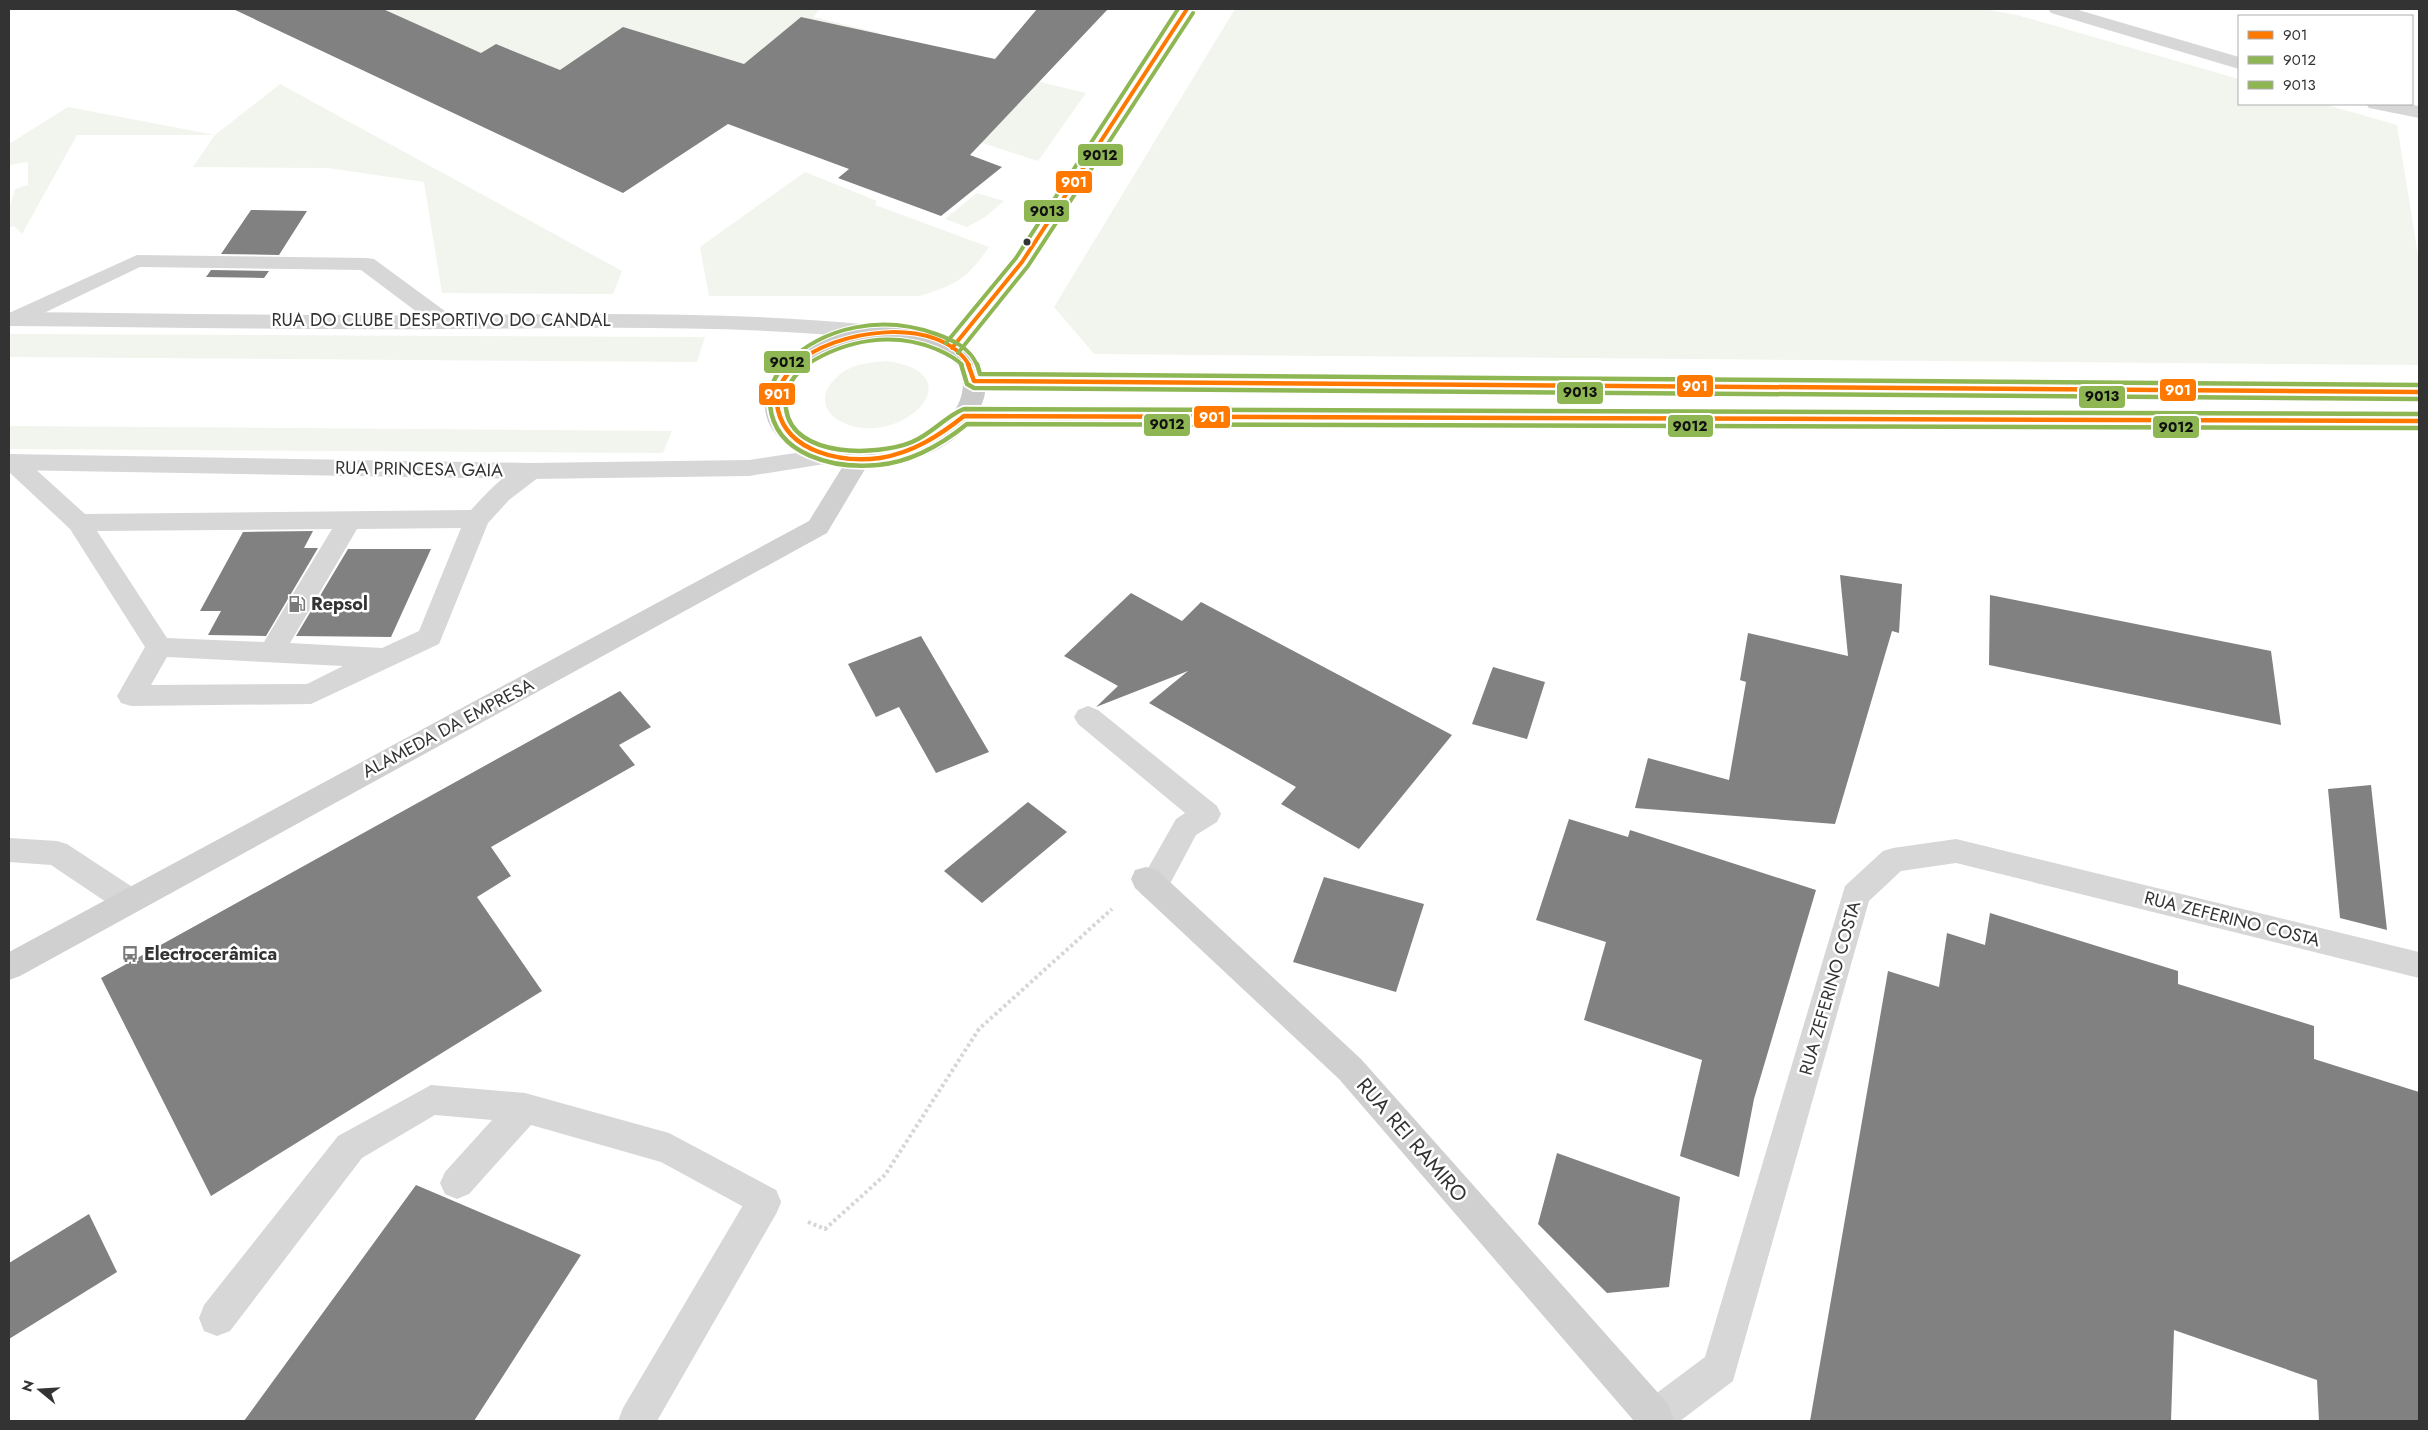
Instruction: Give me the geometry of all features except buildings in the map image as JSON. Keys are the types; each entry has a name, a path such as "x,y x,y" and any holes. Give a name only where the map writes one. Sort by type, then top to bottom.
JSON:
{"main road":[{"path":"873,332 902,332 929,337 952,348 970,362 974,381 973,399 964,416 945,434 921,448 890,456 859,459 829,456 804,446 786,431 776,413 775,397 781,380 796,362 818,348 844,337 873,332"},
{"path":"964,416 2419,420"}],"street":[{"path":"2057,9 2238,63"},
{"path":"2381,105 2419,112"},
{"path":"11,319 137,261 366,264 445,322"},
{"name":"RUA DO CLUBE DESPORTIVO DO CANDAL","path":"11,319 732,322 796,324 873,332"},
{"name":"RUA PRINCESA GAIA","path":"11,462 530,471 749,468 829,456"},
{"name":"ALAMEDA DA EMPRESA","path":"9,967 818,527 859,459"},
{"path":"11,462 79,523 159,647"},
{"path":"159,647 132,696 311,694 430,637 477,519 500,494 530,471"},
{"path":"79,523 477,519"},
{"path":"272,651 350,520"},
{"path":"159,647 385,658"},
{"path":"1088,717 1207,814 1186,827 1149,882"},
{"path":"9,850 57,853 129,901"},
{"name":"RUA ZEFERINO COSTA","path":"1656,1419 1720,1368 1856,895 1893,860 1956,851 2419,965"},
{"name":"RUA REI RAMIRO","path":"1149,882 1350,1069 1656,1419"},
{"path":"217,1318 350,1147 431,1100 525,1108 669,1149 764,1202 636,1421"},
{"path":"457,1183 525,1108"}],"path":[{"path":"764,1202 825,1229 885,1174 979,1030 1149,882"}],"shaded area":[{"path":"383,9 820,9 813,17 880,33 871,41 1086,93 1038,161 779,77 707,130 496,44 481,53"},
{"path":"1235,9 1984,9 2017,15 2238,79 2238,105 2327,105 2397,125 2419,261 2419,365 1094,354 1054,307"},
{"path":"280,84 622,271 613,294 442,293 424,182 328,168 193,167 215,135"},
{"path":"68,107 215,135 77,135 22,234 14,226 9,227 9,210 15,189 28,185 28,162 9,165 9,144"},
{"path":"805,172 877,201 875,205 989,247 974,267 960,279 952,284 919,296 709,296 700,247"},
{"path":"977,193 1004,201 985,217 967,227 945,219"},
{"path":"9,334 705,337 697,362 9,357"},
{"path":"886,361 913,368 926,379 928,393 921,406 907,418 888,426 866,428 844,423 834,417 828,410 825,402 829,386 835,379 852,367"},
{"path":"9,426 672,431 663,453 9,449"}],"transit line":[{"name":"9013","path":"946,343 1016,258 1178,9"},
{"name":"901","path":"952,348 1022,262 1187,9"},
{"name":"9012","path":"958,353 1028,266 1193,13"},
{"name":"9012","path":"2419,385 980,374 971,354 950,339 923,329 902,325 880,324 857,326 836,332 815,340 797,352 782,367 775,378 769,401 774,424 780,435 799,451 828,462 863,466 880,465 911,458 940,443 967,424 2419,428"},
{"name":"901","path":"2419,392 974,381 969,364 961,353 955,349 914,334 874,332 836,340 818,348 802,359 788,372 779,386 777,403 779,414 789,433 806,446 825,454 864,459 880,458 910,450 938,436 964,416 2419,421"},
{"name":"9013","path":"2419,399 974,388 967,384 963,366 952,356 919,343 889,339 847,345 819,357 795,374 788,385 784,398 786,412 790,423 795,429 815,443 848,451 889,449 912,442 933,431 954,414 964,409 2419,414"}],"place":[{"name":"Repsol","path":"297,604"},
{"name":"Electrocerâmica","path":"130,954"}]}
